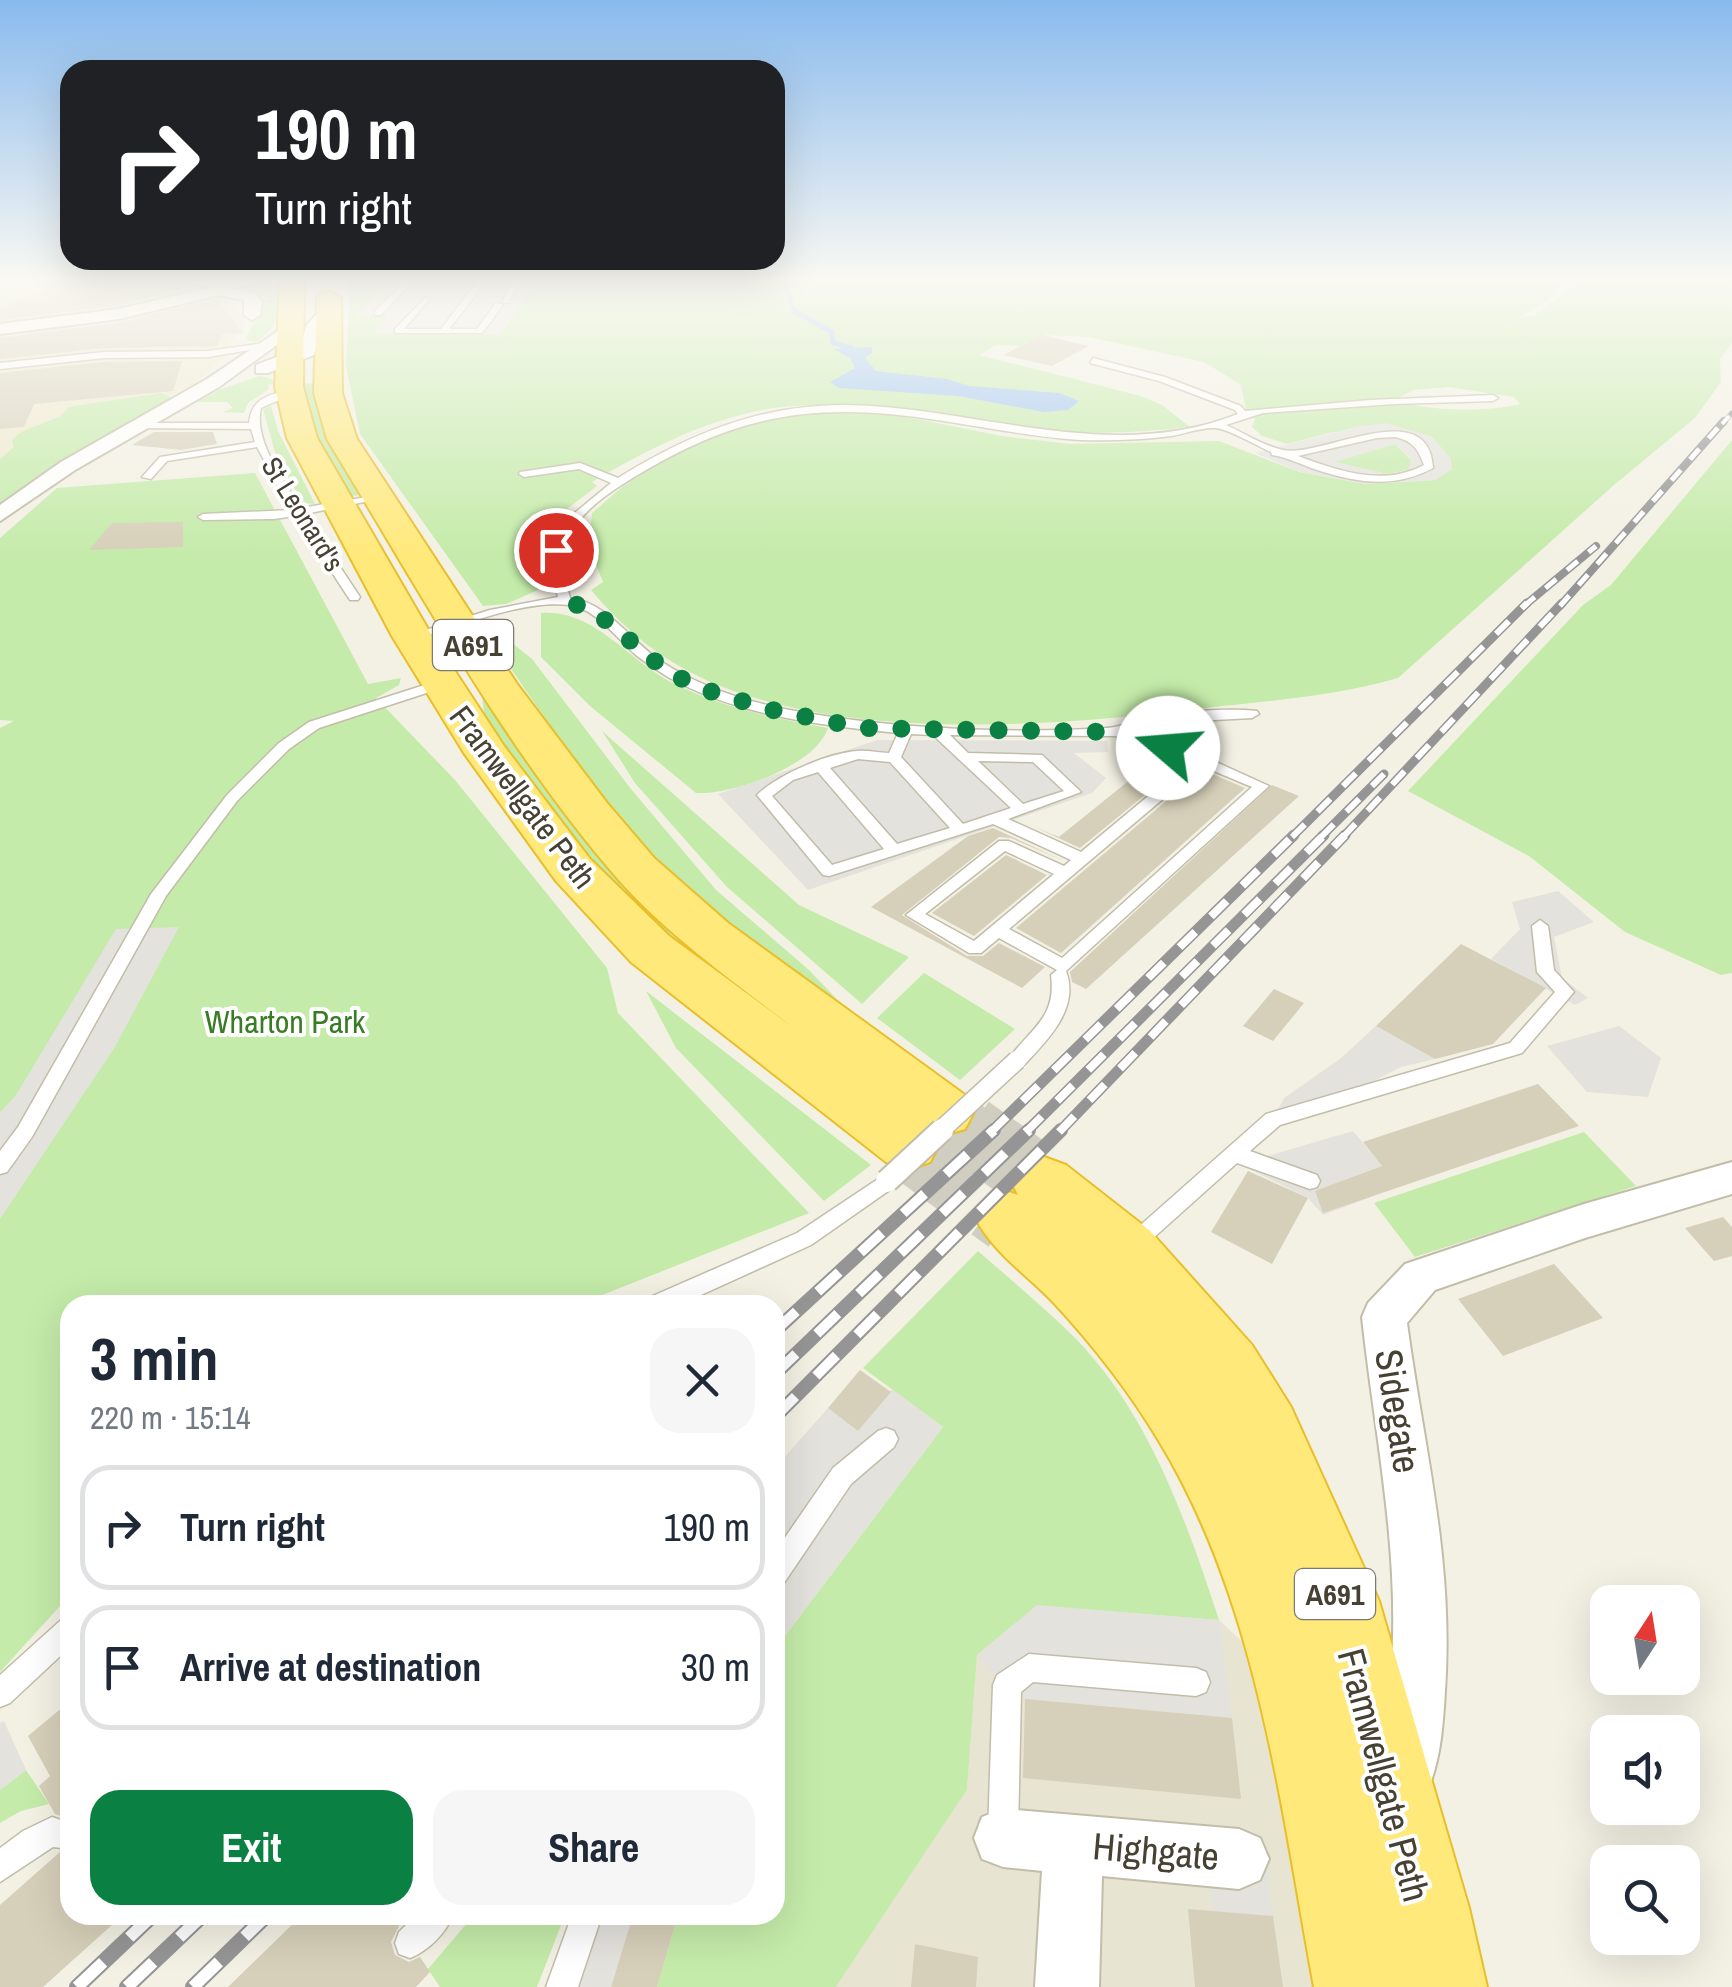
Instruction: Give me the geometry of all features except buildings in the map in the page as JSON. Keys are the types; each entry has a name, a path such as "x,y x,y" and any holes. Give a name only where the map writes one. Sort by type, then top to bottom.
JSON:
{"highway":[{"name":"Framwellgate Peth","path":"283,373 329,522 360,541 440,684 486,754 573,870 613,915 686,979 908,1145"},
{"name":"Framwellgate Peth","path":"330,373 330,406 342,439 500,689 590,813 637,869 709,934 944,1112"},
{"name":"Framwellgate Peth","path":"1364,1987 1300,1696 1272,1606 1206,1452 1121,1327 1059,1261 1027,1201 1126,1250 1228,1368 1266,1432 1338,1602 1437,1987"}],"street":[{"path":"213,383 225,373"},
{"path":"0,515 68,466 225,373"},
{"name":"Sidegate","path":"1398,1824 1420,1679 1416,1523 1391,1385 1384,1317 1420,1277 1584,1221 1732,1178"},
{"name":"Highgate","path":"1003,1838 1238,1859"},
{"name":"Highgate","path":"1067,1987 1073,1844"}],"lane":[{"name":"St Leonard's","path":"264,373 258,406 253,412 260,444 298,512 329,522 354,597"},
{"path":"1138,373 1238,408 1243,415"},
{"path":"565,601 556,570 556,550 571,519 664,452 718,426 806,410 894,411 1071,437 1129,437 1218,425 1243,415 1413,398 1493,398"},
{"path":"1218,425 1275,452 1333,472 1418,476 1429,466 1427,452 1414,441 1384,433 1304,453 1275,452"},
{"path":"137,426 254,426"},
{"path":"148,477 164,459 260,444"},
{"path":"524,474 580,466 619,482"},
{"path":"203,518 298,512 329,522 379,498"},
{"path":"542,515 571,519"},
{"path":"412,636 538,604 565,601 593,610 668,672 703,689 768,709 862,728 1114,732 1135,735 1168,748"},
{"path":"0,1166 25,1132 159,894 232,798 296,736 344,714 440,684"},
{"path":"1114,732 1158,720 1252,714"},
{"path":"894,758 906,730"},
{"path":"937,732 1021,810"},
{"path":"960,830 894,758 857,756 821,766 788,777 764,795 829,871 894,851 995,819 1074,792 1036,758 964,757"},
{"path":"998,930 1064,966 1262,786 1200,760 975,949 914,914 1004,844 1065,873"},
{"path":"821,766 894,851"},
{"path":"995,819 1082,858"},
{"path":"1126,1250 1274,1120 1516,1048 1565,992 1546,972 1540,926"},
{"path":"679,1295 792,1246 886,1182 1043,1034 1061,1003 1060,975"},
{"path":"1235,1154 1310,1181"},
{"path":"785,1559 842,1476 886,1439"},
{"path":"0,1693 60,1638"},
{"path":"1003,1838 1006,1686 1029,1668 1196,1682"},
{"path":"0,1866 33,1841 52,1832 60,1834"},
{"path":"410,1943 428,1925"},
{"path":"562,1987 583,1925"}],"shaded area":[{"path":"0,373 207,373 197,382 90,438 0,497"},
{"path":"1386,423 1431,436 1450,457 1452,469 1435,480 1366,484 1299,472 1255,453 1355,427","holes":["1395,444 1412,460 1408,470 1387,474 1335,462"]},
{"path":"877,740 1107,741 1108,752 1074,753 1106,778 1092,793 808,890 718,794"},
{"path":"1558,891 1594,922 1554,937 1562,978 1588,998 1575,1005 1491,959 1520,929 1512,902"},
{"path":"179,927 115,1047 0,1219 0,1112 16,1095 116,929"},
{"path":"1376,1026 1435,1059 1401,1067 1347,1095 1273,1119 1284,1098 1340,1059"},
{"path":"1619,1026 1661,1058 1648,1097 1587,1092 1547,1046"},
{"path":"1353,1131 1382,1166 1355,1176 1371,1197 1323,1215 1308,1198 1249,1169 1267,1156"},
{"path":"892,1389 943,1427 785,1636 785,1457 828,1408 858,1431"},
{"path":"1037,1605 1219,1620 1300,1696 1364,1987 836,1987 967,1790 977,1655"},
{"path":"1037,1605 1219,1620 1232,1718 1015,1698 977,1655"},
{"path":"4,1721 26,1770 0,1790 0,1723"},
{"path":"1204,1832 1262,1836 1273,1916 1214,1911"},
{"path":"584,1925 630,1925 611,1987 562,1987"}],"green space":[{"path":"347,373 1049,373 1141,396 1162,405 1190,427 1076,432 893,409 820,405 782,407 732,417 660,445 592,482 597,486 567,509 541,541 538,590 506,604 483,606 360,434"},
{"path":"1221,373 1721,373 1721,382 1695,418 1398,678 1350,689 1079,721 942,724 873,720 807,711 746,695 690,672 636,636 591,590 603,582 588,545 592,513 659,463 734,424 826,412 897,415 1002,436 1070,444 1219,441 1299,472 1366,484 1435,480 1452,469 1450,458 1430,436 1333,432 1287,444 1262,436 1252,427 1255,419 1246,410 1241,385","holes":["1449,387 1514,397 1520,404 1439,408 1396,399 1414,390"]},
{"path":"259,376 275,383 248,403 244,413 223,412 233,408 227,402 197,402 219,390"},
{"path":"319,383 360,492 356,496 348,495 309,425 300,384"},
{"path":"161,393 173,398 47,470 0,506 0,459 14,447 12,440 21,432 61,416 68,407"},
{"path":"271,406 278,431 315,504 303,503 276,456 263,409"},
{"path":"1732,440 1732,973 1721,975 1625,932 1529,856 1408,791 1583,605 1611,585"},
{"path":"1395,444 1412,461 1408,470 1387,474 1333,462"},
{"name":"Wharton Park","path":"255,473 368,684 401,678 399,685 376,698 455,780 607,968 618,1013 809,1213 602,1295 60,1295 60,1606 0,1672 0,728 14,721 0,720 0,538 57,488"},
{"path":"541,613 578,619 657,674 692,692 749,711 828,728 820,742 790,766 730,789 696,793 590,706 541,657"},
{"path":"491,626 532,659 631,789 716,890 809,970 849,1012 745,940 661,863 599,791 543,715 489,636"},
{"path":"481,688 922,1130 670,945 612,889 520,771 484,713"},
{"path":"602,731 799,905 909,957 862,1004 727,887 635,783"},
{"path":"924,973 1015,1029 960,1080 877,1018"},
{"path":"646,991 871,1165 824,1201 676,1048"},
{"path":"1584,1132 1636,1186 1415,1257 1374,1203"},
{"path":"978,1251 1076,1339 1125,1401 1179,1508 1219,1620 1037,1606 977,1655 967,1790 836,1987 657,1987 675,1925 785,1925 785,1636 943,1427 863,1368"},
{"path":"26,1770 49,1804 21,1811 0,1823 0,1790"},
{"path":"465,1925 561,1925 537,1987 440,1987 428,1969"}],"water":[{"path":"847,373 891,373 947,379 969,386 1059,393 1079,401 1068,410 1044,412 958,396 839,388 830,382"}],"tunnel":[{"path":"944,1112 973,1132"},
{"path":"969,1130 1044,1183"},
{"path":"908,1145 1009,1219"}],"railway":[{"path":"1722,424 1732,413"},
{"path":"1560,606 1724,421"},
{"path":"1524,606 1596,546"},
{"path":"1292,837 1527,603"},
{"path":"1343,837 1562,603"},
{"path":"1321,837 1384,774"},
{"path":"991,1132 1294,835"},
{"path":"1026,1132 1324,835"},
{"path":"1059,1132 1345,835"},
{"path":"785,1322 994,1130"},
{"path":"785,1364 1029,1130"},
{"path":"785,1407 1061,1130"},
{"path":"77,1987 142,1925"},
{"path":"127,1987 192,1925"},
{"path":"193,1987 257,1925"}],"route":[{"path":"556,550 556,570 565,601 593,610 668,672 733,699 862,728 960,733 1114,732 1135,735 1168,748"}]}
